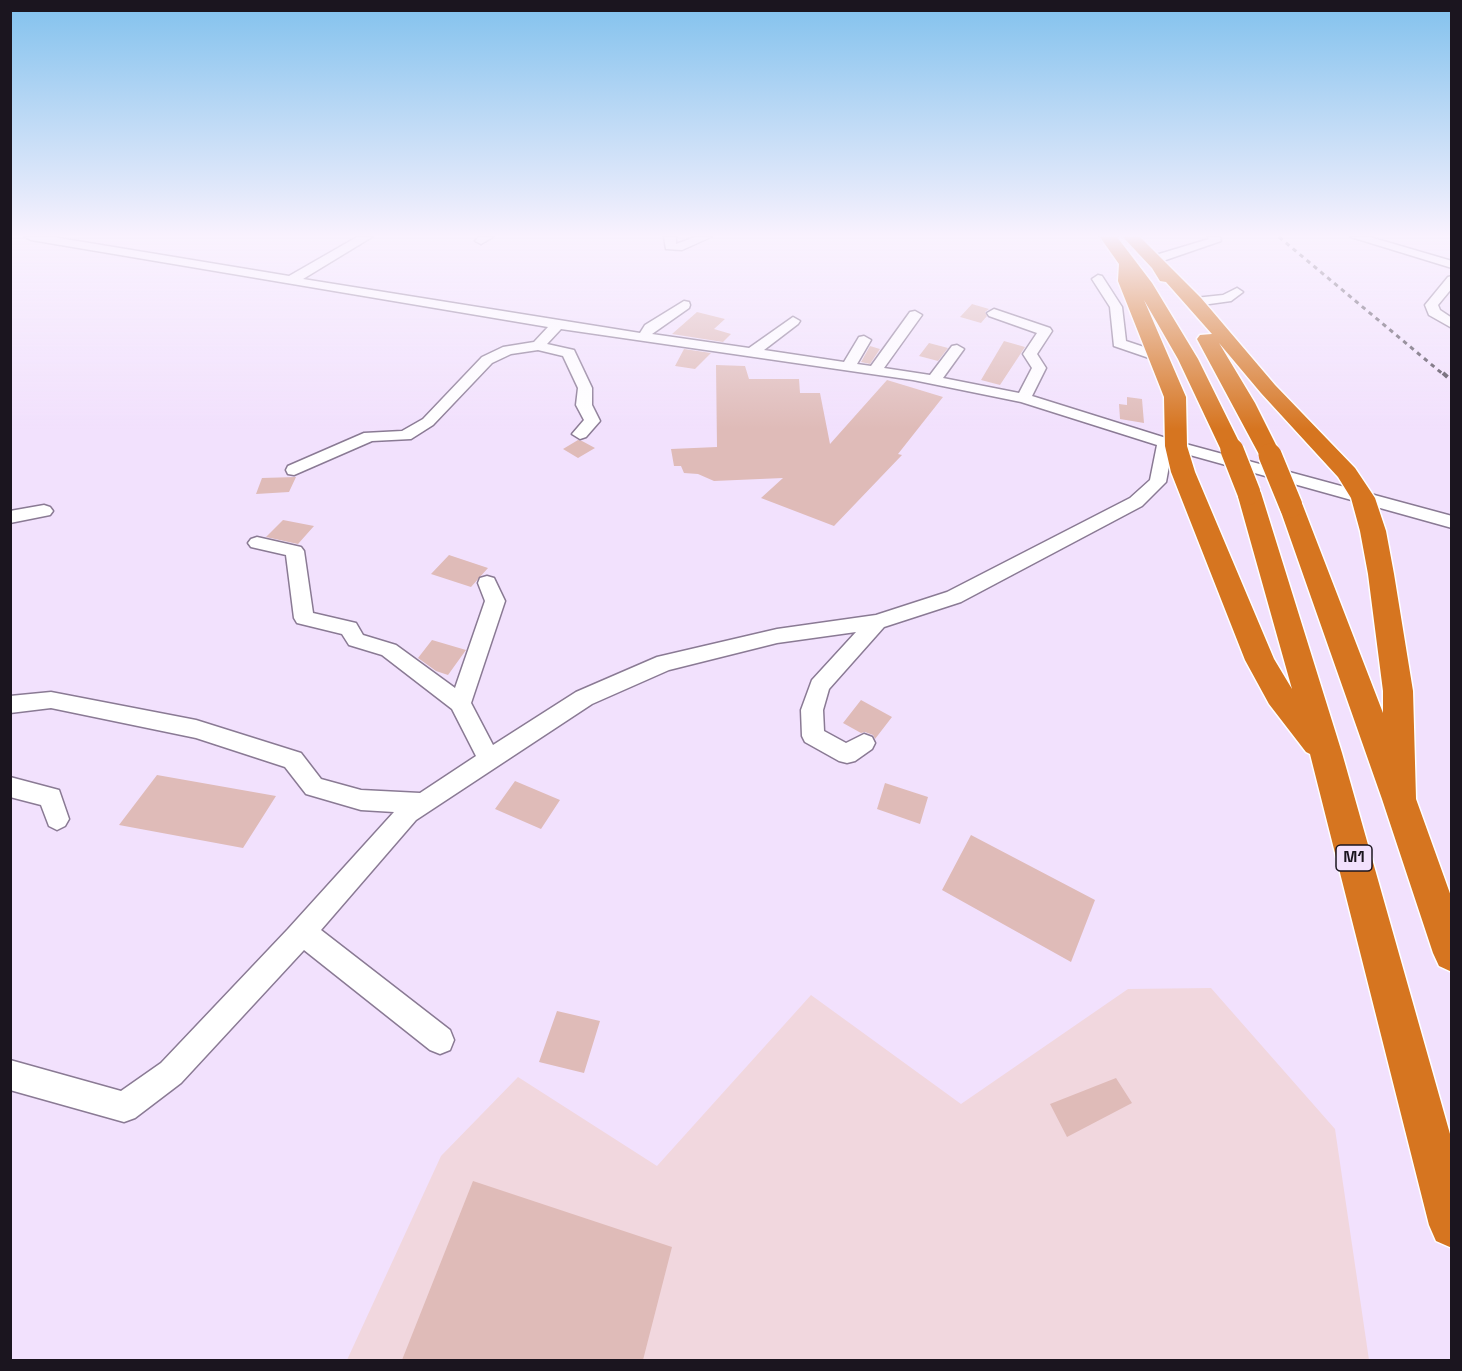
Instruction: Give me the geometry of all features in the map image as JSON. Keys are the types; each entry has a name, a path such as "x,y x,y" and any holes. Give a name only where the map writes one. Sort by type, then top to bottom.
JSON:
{"highway":[{"path":"1135,301 1175,397 1170,445 1260,660 1293,715 1326,753"},
{"name":"M1","path":"1154,301 1188,359 1232,450 1249,493 1326,753 1452,1225"},
{"path":"1181,301 1216,354 1244,403 1292,506 1399,799 1452,953"},
{"path":"1195,302 1268,389 1347,473 1364,498 1377,552 1398,691 1399,799"}],"street":[{"path":"416,301 644,338 875,370 1024,398 1170,445 1452,522"},
{"path":"1112,301 1116,307 1119,343 1157,356"},
{"path":"1195,302 1203,301"},
{"path":"1434,301 1431,305 1434,312 1452,324"},
{"path":"644,338 650,328 671,316 684,305"},
{"path":"994,313 1044,332 1030,354 1039,368 1024,398"},
{"path":"875,370 915,315"},
{"path":"752,353 794,321"},
{"path":"538,346 558,325"},
{"path":"848,367 864,339"},
{"path":"294,470 351,442 370,436 405,436 428,422 487,360 508,351 538,346 569,353 585,388 584,405 592,421 580,434"},
{"path":"934,380 957,349"},
{"path":"10,1075 124,1107 171,1073 302,932 408,813 584,698 664,663 777,636 877,622 954,597 1136,502 1158,482 1170,445"},
{"path":"10,517 44,511"},
{"path":"257,543 295,551 304,618 349,628 356,640 389,650 460,704 489,759"},
{"path":"460,704 495,601 487,583"},
{"path":"864,743 847,754 813,736 812,710 819,686 877,622"},
{"path":"10,705 51,700 196,729 293,760 314,787 360,800 424,803"},
{"path":"10,787 51,797 57,819"},
{"path":"302,932 440,1040"}],"shaded area":[{"path":"1211,988 1335,1129 1369,1360 347,1360 441,1156 518,1077 657,1166 811,995 961,1104 1128,989"}],"building":[{"path":"972,304 989,309 985,312 987,316 981,323 960,317"},
{"path":"697,312 725,319 714,329 731,334 723,342 672,334"},
{"path":"1004,341 1025,347 1000,385 981,380"},
{"path":"929,343 948,348 938,361 919,356"},
{"path":"870,346 880,349 870,364 861,362"},
{"path":"684,349 711,353 695,369 675,366"},
{"path":"716,365 745,366 749,379 799,379 800,393 820,393 830,444 887,380 943,397 898,454 902,455 834,526 761,498 783,478 714,481 698,474 684,473 681,466 674,466 671,449 717,447"},
{"path":"1127,397 1142,399 1144,423 1120,419 1119,404 1127,405"},
{"path":"578,440 595,448 578,458 563,449"},
{"path":"296,477 289,492 256,494 262,478"},
{"path":"283,520 314,526 298,544 266,537"},
{"path":"449,555 488,568 471,587 431,574"},
{"path":"432,640 466,650 448,675 436,671 418,658"},
{"path":"861,700 892,717 875,739 873,735 861,733 843,723"},
{"path":"157,775 276,796 243,848 119,825"},
{"path":"515,781 560,800 541,829 495,809"},
{"path":"885,783 928,797 920,824 877,809"},
{"path":"971,835 1095,900 1071,962 942,890"},
{"path":"557,1011 600,1021 584,1073 539,1062"},
{"path":"1116,1078 1132,1103 1067,1137 1050,1104"},
{"path":"473,1181 672,1247 643,1360 402,1360"}],"railway":[{"path":"1355,301 1444,375"},
{"path":"1443,373 1452,381"}]}
